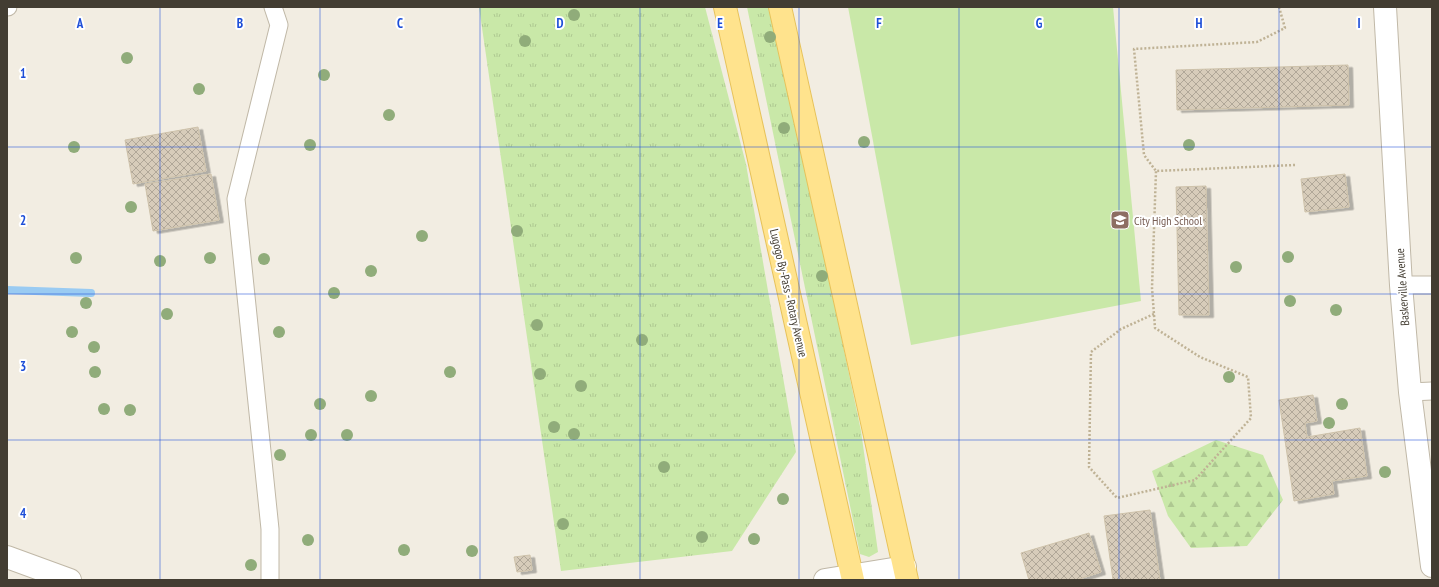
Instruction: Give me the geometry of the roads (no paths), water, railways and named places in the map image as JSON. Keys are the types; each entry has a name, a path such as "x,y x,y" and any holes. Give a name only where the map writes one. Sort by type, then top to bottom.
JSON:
{"main road":[{"name":"Lugogo By-Pass - Rotary Avenue","path":"725,7 853,578"},
{"path":"780,7 906,574"}],"street":[{"name":"Baskerville Avenue","path":"1385,7 1401,286 1410,392 1432,566"},
{"path":"7,557 70,580"},
{"path":"825,580 906,574"}],"lane":[{"path":"270,580 270,529 236,199 279,25 273,7"},
{"path":"1401,286 1432,285"},
{"path":"1410,392 1432,391"}],"waterway":[{"path":"7,290 91,293"}],"place":[{"name":"City High School","path":"1120,220"}]}
